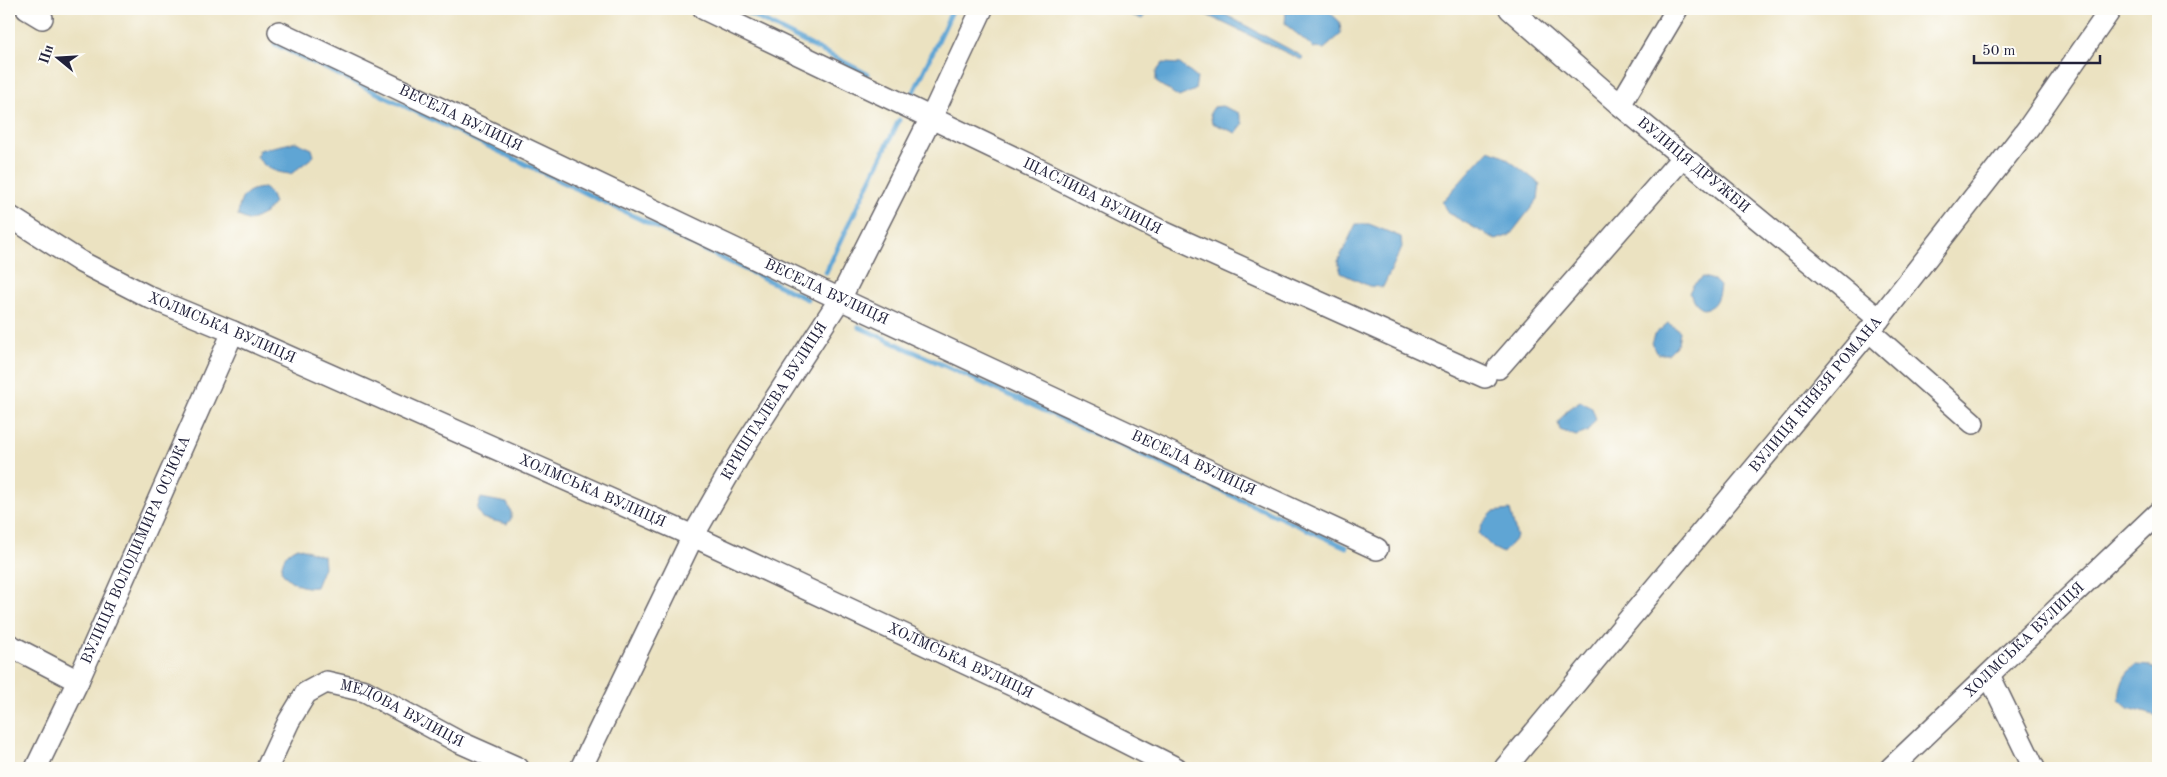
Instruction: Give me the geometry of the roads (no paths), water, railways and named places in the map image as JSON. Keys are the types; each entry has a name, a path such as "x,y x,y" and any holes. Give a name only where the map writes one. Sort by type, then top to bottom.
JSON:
{"street":[{"name":"ЩАСЛИВА ВУЛИЦЯ","path":"704,9 1044,172 1164,232 1492,372 1683,157"},
{"name":"КРИШТАЛЕВА ВУЛИЦЯ","path":"581,768 693,536 744,446 840,299 931,118 982,9"},
{"name":"ВУЛИЦЯ ДРУЖБИ","path":"1510,9 1683,157 1874,325 1973,423"},
{"path":"1620,105 1678,9"},
{"name":"ВУЛИЦЯ КНЯЗЯ РОМАНА","path":"1505,768 1874,325 2029,126 2111,9"},
{"name":"ВЕСЕЛА ВУЛИЦЯ","path":"279,32 840,299 1377,548"},
{"name":"ХОЛМСЬКА ВУЛИЦЯ","path":"9,216 81,262 151,298 233,332 693,536 1018,688 1176,768"},
{"name":"ВУЛИЦЯ ВОЛОДИМИРА ОСІЮКА","path":"36,768 78,681 233,332"},
{"name":"ХОЛМСЬКА ВУЛИЦЯ","path":"1891,768 2158,513"},
{"path":"9,646 78,681"},
{"path":"1989,675 2034,768"},
{"name":"МЕДОВА ВУЛИЦЯ","path":"267,768 289,720 306,694 326,682 365,691 457,740 518,768"}],"water":[{"path":"1115,9 1140,9 1145,15 1142,19"},
{"path":"1194,9 1215,9 1300,55 1303,57 1302,60"},
{"path":"1287,9 1326,9 1340,22 1341,34 1324,49 1314,48 1285,24"},
{"path":"1163,63 1180,64 1197,78 1195,90 1179,97 1156,82 1156,72"},
{"path":"1222,106 1239,113 1243,124 1236,133 1212,123 1210,113 1214,107"},
{"path":"296,142 312,149 314,156 291,174 272,170 257,157 259,150"},
{"path":"1489,150 1502,155 1540,184 1538,199 1510,235 1496,240 1450,214 1442,202"},
{"path":"264,188 270,193 274,203 265,213 250,221 238,216 240,204 244,196 252,190"},
{"path":"1356,224 1369,224 1401,237 1402,247 1383,287 1369,286 1341,273 1338,261"},
{"path":"1703,277 1714,280 1720,286 1714,304 1704,309 1697,304 1689,293 1693,285"},
{"path":"1668,323 1680,331 1678,344 1668,354 1659,354 1651,343 1654,335"},
{"path":"1580,401 1592,408 1596,419 1587,432 1576,436 1560,430 1558,423 1568,409"},
{"path":"481,498 507,503 511,512 511,519 507,524 482,518 477,509"},
{"path":"1510,510 1517,537 1503,553 1493,548 1479,534 1482,524 1493,512"},
{"path":"298,547 323,556 324,567 316,587 296,584 287,578 281,570 286,556"},
{"path":"2135,665 2151,666 2158,670 2158,716 2128,708 2119,700 2123,680"}],"waterway":[{"path":"740,9 867,74"},
{"path":"913,94 953,9"},
{"path":"275,44 807,299"},
{"path":"826,272 899,120"},
{"path":"859,327 1346,547"}]}
